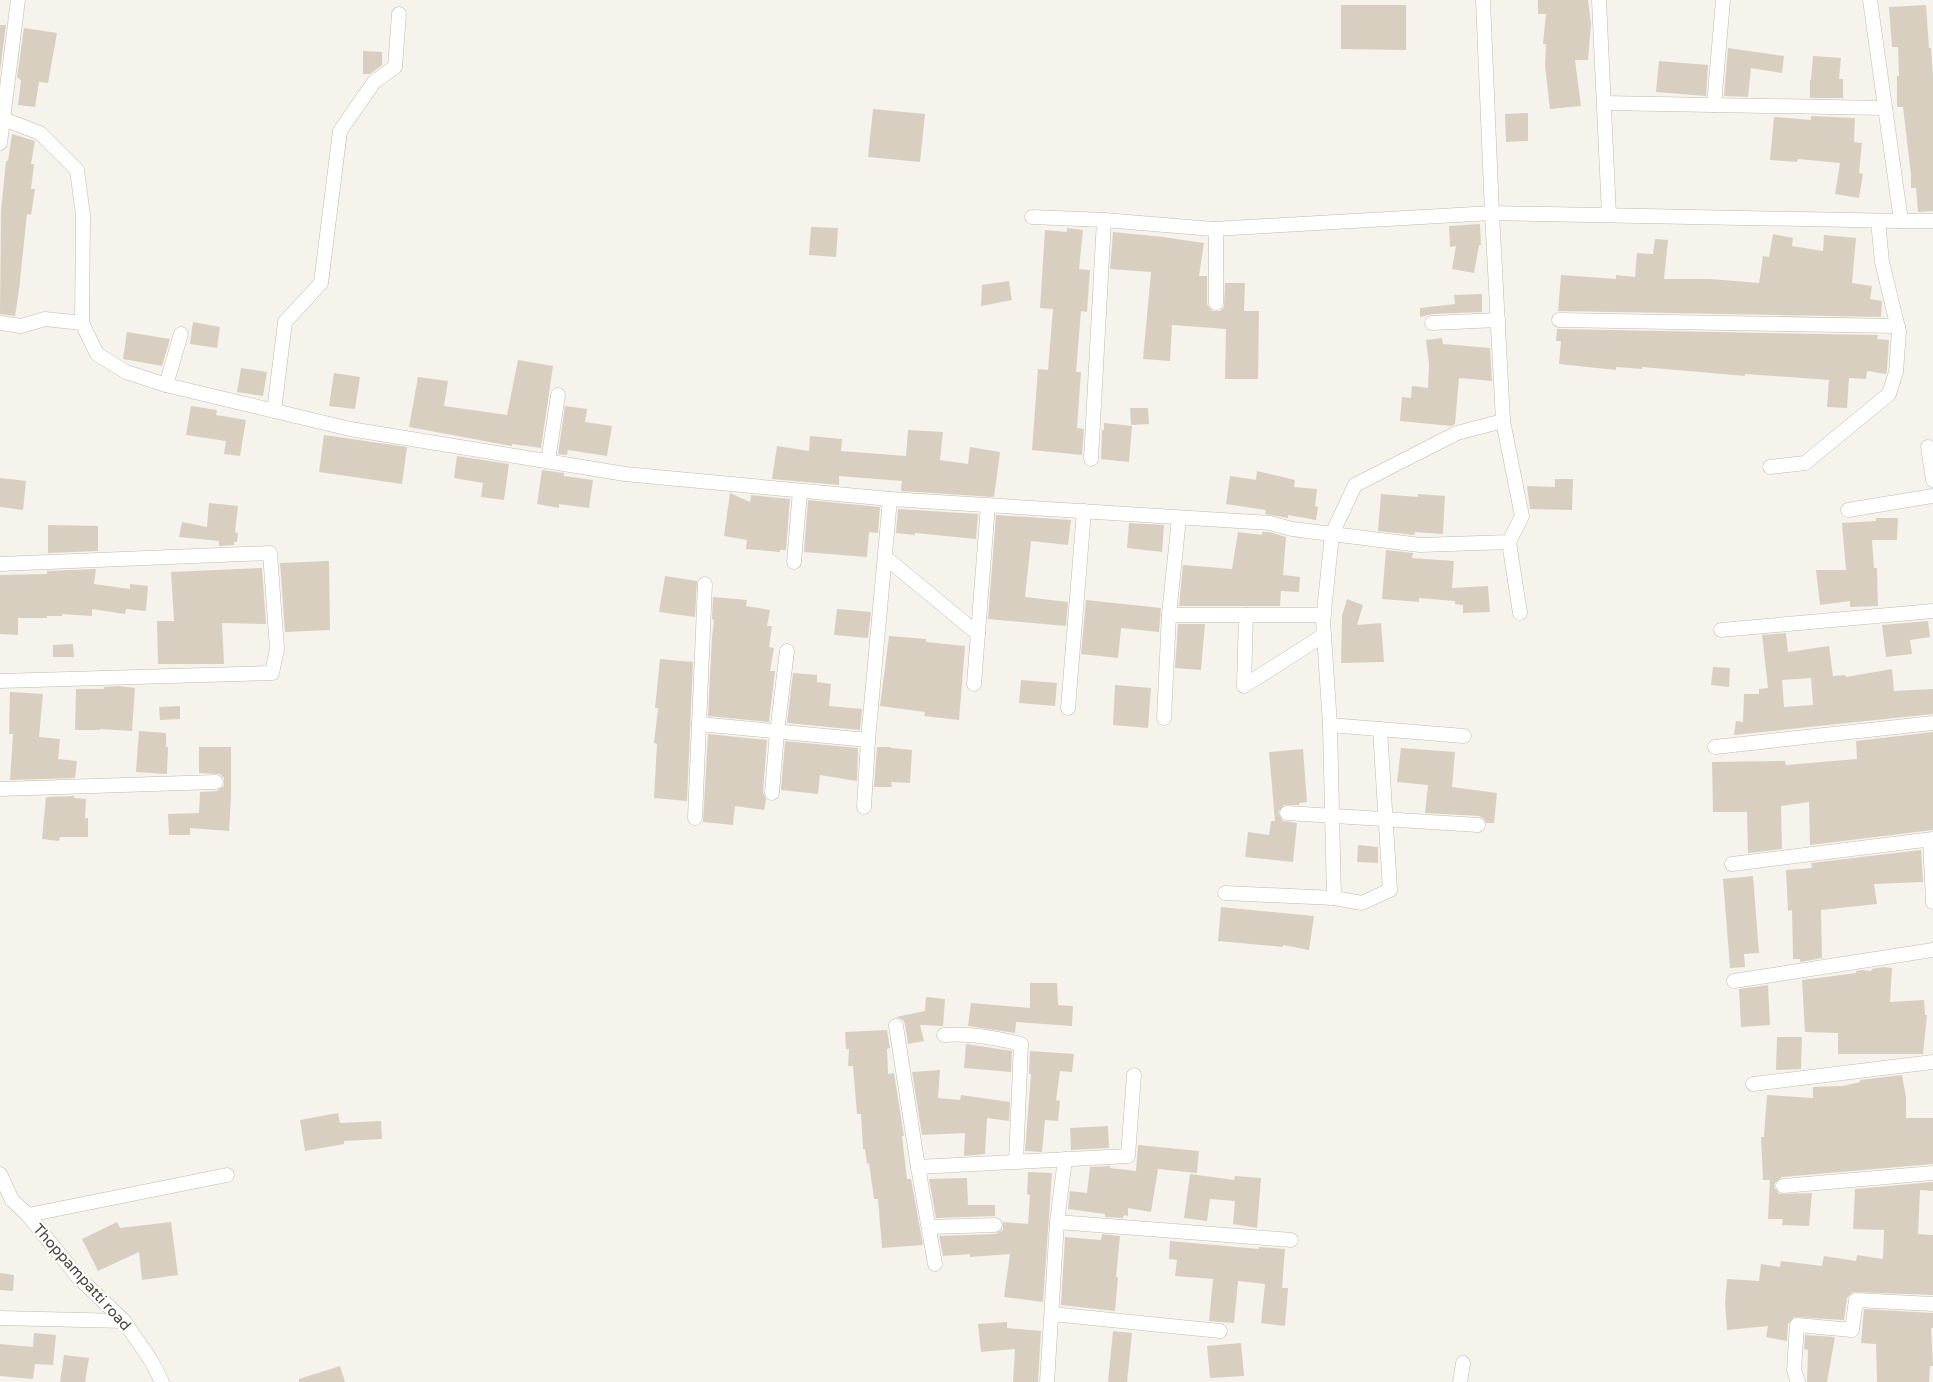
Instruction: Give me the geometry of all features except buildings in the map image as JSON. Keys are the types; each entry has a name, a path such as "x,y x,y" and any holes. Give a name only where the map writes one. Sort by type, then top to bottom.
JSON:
{"street":[{"path":"0,144 18,0"},
{"path":"1483,0 1503,421 1522,516 1509,542 1520,613"},
{"path":"1599,0 1609,215"},
{"path":"1714,105 1723,0"},
{"path":"1870,0 1901,221"},
{"path":"274,411 285,322 321,283 340,131 374,82 395,67 399,14"},
{"path":"1604,103 1885,108"},
{"path":"3,119 40,133 77,170 83,215 82,323 97,354 126,372 166,385 350,429 625,474 890,499 1270,523 1292,529 1420,545 1509,542"},
{"path":"1032,217 1216,229 1492,213 1933,221"},
{"path":"1090,459 1104,220"},
{"path":"1770,467 1805,463 1889,394 1896,372 1899,332 1882,262 1878,221"},
{"path":"1216,229 1216,303"},
{"path":"0,323 21,326 45,319 82,323"},
{"path":"1432,323 1498,320"},
{"path":"1559,320 1898,326"},
{"path":"166,385 181,334"},
{"path":"548,461 558,394"},
{"path":"1334,898 1330,725 1324,635 1332,534 1355,485 1457,433 1503,421"},
{"path":"1928,447 1933,480"},
{"path":"794,562 800,491"},
{"path":"1848,510 1933,496"},
{"path":"864,807 890,499"},
{"path":"974,684 988,505"},
{"path":"1068,708 1084,511"},
{"path":"1164,718 1169,615 1179,518"},
{"path":"0,564 270,553 277,649 272,673 0,681"},
{"path":"885,556 978,634"},
{"path":"695,818 705,584"},
{"path":"1721,630 1933,610"},
{"path":"1169,615 1324,615"},
{"path":"1246,615 1244,686 1324,635"},
{"path":"772,793 787,651"},
{"path":"1715,747 1933,723"},
{"path":"699,724 868,740"},
{"path":"1330,725 1464,735"},
{"path":"1225,893 1334,898 1362,903 1390,890 1380,729"},
{"path":"0,789 216,782"},
{"path":"1287,813 1478,825"},
{"path":"1732,864 1931,840 1933,902"},
{"path":"1734,981 1933,950"},
{"path":"896,1026 936,1264"},
{"path":"944,1035 996,1038 1021,1044 1016,1161"},
{"path":"1753,1084 1933,1062"},
{"path":"918,1167 1128,1156 1134,1075"},
{"path":"1047,1382 1057,1222 1065,1159"},
{"path":"1783,1186 1933,1173"},
{"path":"28,1215 227,1175"},
{"name":"Thoppampatti road","path":"1,1179 12,1200 28,1215 78,1276 124,1321 152,1362 162,1382"},
{"path":"1057,1222 1291,1240"},
{"path":"929,1227 995,1225"},
{"path":"1798,1382 1794,1370 1797,1325 1852,1330 1856,1300 1933,1304"},
{"path":"1052,1314 1220,1331"},
{"path":"0,1318 124,1321"},
{"path":"1460,1382 1463,1363"}]}
